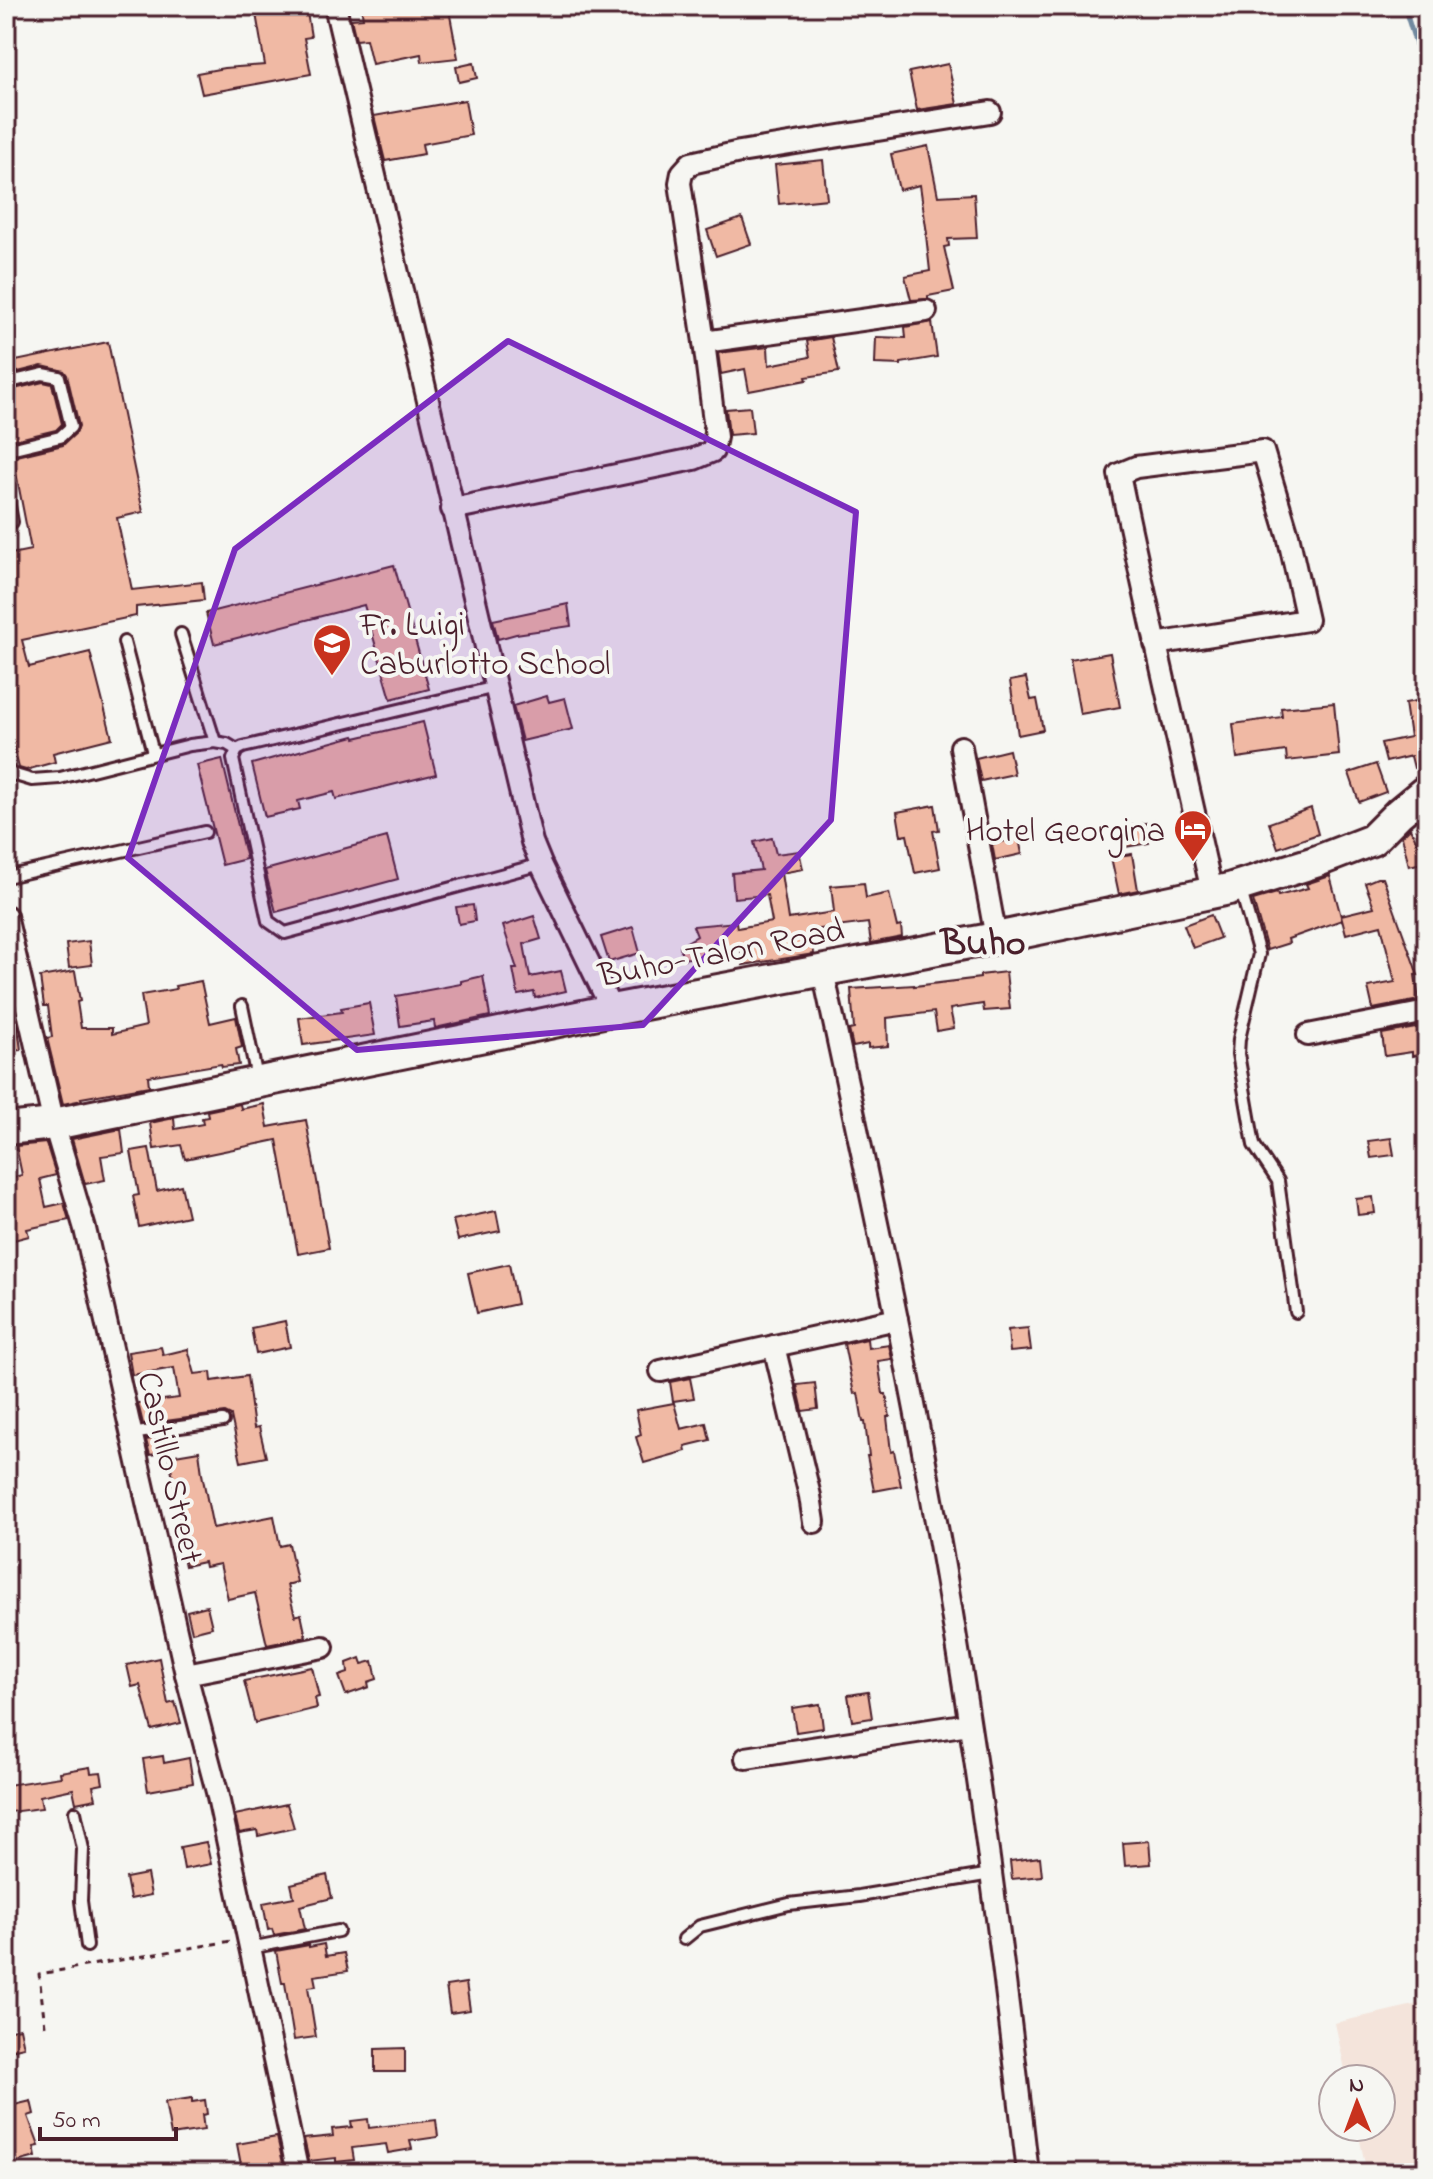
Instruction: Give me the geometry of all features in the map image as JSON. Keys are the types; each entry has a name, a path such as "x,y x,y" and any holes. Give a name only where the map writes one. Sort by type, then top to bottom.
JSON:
{"street":[{"path":"335,6 532,842 612,1010"},
{"path":"452,509 694,459 713,451 716,437 680,183 682,173 691,163 740,152 990,112"},
{"path":"704,342 926,311"},
{"path":"1155,644 1307,620 1288,535 1263,451 1136,467 1119,474 1155,644 1226,889"},
{"path":"961,747 996,938"},
{"name":"Buho-Talon Road","path":"6,1129 54,1124 612,1010 996,938 1226,889 1315,862 1372,840 1427,790"},
{"name":"Castillo Street","path":"6,916 54,1124 85,1229 186,1674 217,1792 298,2173"},
{"path":"823,971 897,1319 955,1631 1000,1937 1028,2173"},
{"path":"1308,1035 1427,1012"},
{"path":"661,1371 897,1319"},
{"path":"774,1346 814,1522"},
{"path":"186,1674 323,1647"},
{"path":"746,1758 969,1724"}],"lane":[{"path":"6,383 43,374 59,377 71,427 60,437 6,450"},
{"path":"6,489 12,522"},
{"path":"181,634 215,742"},
{"path":"124,642 153,753"},
{"path":"496,687 237,750 233,759 268,921 285,933 541,864"},
{"path":"6,768 12,774 32,780 60,778 190,745 215,742 237,750"},
{"path":"6,877 205,832"},
{"path":"1226,889 1259,954 1238,1054 1254,1145 1278,1181 1296,1312"},
{"path":"242,1006 258,1083"},
{"path":"130,1434 223,1421"},
{"path":"75,1812 83,1849 81,1901 87,1946"},
{"path":"684,1939 700,1926 776,1907 991,1874"},
{"path":"248,1943 338,1931"}],"path":[{"path":"45,2026 39,1974 248,1943"}],"highlighted area":[{"path":"508,341 856,512 831,820 643,1025 357,1050 128,858 235,549"}],"shaded area":[{"path":"1427,2002 1427,2173 1367,2173 1360,2143 1397,2143 1397,2063 1344,2063 1335,2023"}],"building":[{"path":"306,6 311,37 304,38 311,74 202,94 197,73 265,65 255,8"},
{"path":"361,6 444,6 445,11 449,10 458,58 422,62 421,54 372,64 366,39 356,40 351,19 363,18"},
{"path":"474,63 477,78 459,82 456,67"},
{"path":"948,64 957,104 917,110 909,72"},
{"path":"465,100 471,135 422,144 424,154 385,161 374,116"},
{"path":"928,146 938,196 974,194 977,238 948,239 949,246 944,247 954,291 928,296 928,299 911,300 905,276 930,271 927,234 920,185 899,190 891,154"},
{"path":"823,160 827,199 779,204 775,165"},
{"path":"742,218 751,244 716,256 707,230"},
{"path":"932,322 937,357 901,365 875,364 876,337 906,338 905,327"},
{"path":"831,337 839,372 749,391 745,369 721,374 718,353 768,347 769,365 810,357 807,341"},
{"path":"108,342 143,512 117,518 132,590 202,582 204,600 136,607 136,616 22,640 29,667 90,652 112,738 53,753 55,762 26,770 19,768 6,718 6,555 31,550 13,457 63,445 79,426 64,371 42,366 6,375 6,363"},
{"path":"43,382 52,384 62,424 56,430 10,441 6,423 6,391"},
{"path":"750,407 753,433 729,435 726,409"},
{"path":"394,565 429,689 391,699 364,605 214,644 206,613"},
{"path":"568,604 571,626 498,639 493,620"},
{"path":"1110,653 1120,707 1080,714 1070,660"},
{"path":"1026,678 1031,700 1037,699 1043,730 1018,735 1010,681"},
{"path":"547,696 549,702 565,698 573,729 522,741 513,706"},
{"path":"1427,699 1427,764 1414,768 1411,756 1386,762 1381,743 1410,737 1405,703"},
{"path":"1334,703 1339,755 1287,761 1286,751 1237,758 1233,724 1282,717 1281,708"},
{"path":"423,722 436,774 336,799 334,792 298,801 300,809 265,817 252,764 354,736"},
{"path":"1009,750 1014,774 981,781 976,758"},
{"path":"222,759 246,859 222,865 197,765"},
{"path":"1376,764 1386,792 1359,802 1349,773"},
{"path":"935,805 939,830 933,831 940,868 915,873 907,835 901,836 897,812"},
{"path":"1311,808 1318,834 1278,848 1269,823"},
{"path":"1146,823 1149,843 1125,847 1121,828"},
{"path":"1410,828 1417,842 1423,840 1427,862 1409,866 1402,836"},
{"path":"387,837 398,879 276,912 265,870"},
{"path":"772,838 776,854 799,851 803,869 781,873 788,919 834,912 831,886 864,883 866,898 889,893 902,937 871,943 868,923 811,930 814,954 743,965 741,949 682,959 680,946 697,936 693,926 736,922 737,928 772,922 767,895 734,898 732,873 761,870 754,842"},
{"path":"1019,838 1022,854 995,860 992,844"},
{"path":"1132,854 1138,890 1119,894 1111,857"},
{"path":"1330,876 1342,920 1288,939 1289,943 1267,950 1253,900 1308,888 1306,884"},
{"path":"1383,878 1418,975 1415,975 1419,1000 1373,1009 1368,987 1395,982 1381,925 1346,934 1341,915 1374,907 1365,883"},
{"path":"473,905 475,921 459,924 456,907"},
{"path":"1211,915 1220,938 1193,948 1184,925"},
{"path":"534,916 541,939 524,944 530,977 561,971 566,991 535,998 534,992 518,995 513,969 517,969 503,926"},
{"path":"633,927 640,953 609,962 601,937"},
{"path":"89,941 92,965 69,968 66,944"},
{"path":"75,971 81,1028 112,1028 112,1034 146,1026 141,995 201,981 210,1023 236,1017 242,1047 236,1049 239,1065 222,1067 221,1064 148,1076 149,1086 63,1104 47,1038 52,1037 40,977"},
{"path":"1006,972 1010,1009 984,1011 983,1004 950,1009 954,1028 937,1031 934,1012 887,1018 888,1046 868,1048 868,1044 853,1047 849,1030 854,1029 851,989 914,986"},
{"path":"483,976 490,1016 435,1028 434,1021 400,1026 396,996 461,984 461,981"},
{"path":"369,1003 375,1035 303,1045 299,1018 342,1012 341,1008"},
{"path":"17,1020 21,1050 6,1051 6,1021"},
{"path":"1427,1026 1427,1054 1412,1056 1412,1052 1385,1056 1382,1034"},
{"path":"240,1104 241,1109 264,1104 268,1127 306,1120 329,1248 298,1254 277,1140 185,1159 181,1145 154,1149 150,1123 174,1118 175,1129 203,1124 202,1118 208,1117 207,1111"},
{"path":"121,1129 124,1153 101,1156 105,1180 85,1184 72,1139"},
{"path":"1391,1138 1394,1155 1371,1158 1368,1141"},
{"path":"46,1143 56,1175 40,1179 46,1207 64,1203 69,1220 27,1229 29,1236 6,1242 6,1179 22,1175 16,1146"},
{"path":"149,1148 157,1191 181,1185 188,1216 139,1227 133,1196 139,1195 131,1151"},
{"path":"1373,1197 1375,1213 1358,1215 1356,1199"},
{"path":"496,1211 500,1231 458,1240 453,1220"},
{"path":"509,1264 517,1304 477,1313 468,1273"},
{"path":"285,1321 290,1347 256,1354 251,1328"},
{"path":"1028,1328 1031,1350 1010,1352 1008,1330"},
{"path":"867,1339 868,1348 889,1345 892,1359 878,1361 890,1417 887,1417 891,1452 894,1451 901,1486 874,1491 867,1456 865,1422 858,1393 854,1394 844,1344"},
{"path":"161,1347 163,1355 188,1349 195,1374 211,1372 212,1381 247,1376 254,1428 259,1427 266,1457 241,1462 231,1416 225,1413 143,1424 138,1403 179,1398 174,1368 132,1375 128,1352"},
{"path":"690,1378 694,1398 673,1401 670,1382"},
{"path":"815,1383 818,1409 803,1411 797,1385"},
{"path":"674,1403 681,1429 706,1423 710,1440 685,1446 686,1451 644,1463 636,1437 641,1435 636,1410"},
{"path":"163,1437 166,1452 150,1455 146,1440"},
{"path":"199,1451 213,1528 274,1516 280,1546 289,1544 297,1582 287,1585 295,1616 301,1614 306,1637 267,1645 255,1593 228,1599 220,1564 205,1567 204,1562 185,1566 178,1535 183,1534 169,1456"},
{"path":"207,1606 212,1627 192,1632 187,1611"},
{"path":"159,1658 168,1704 175,1702 181,1723 152,1730 140,1685 132,1687 127,1665"},
{"path":"360,1658 362,1664 373,1661 377,1679 368,1682 369,1687 346,1695 339,1676 348,1673 347,1663"},
{"path":"312,1667 319,1697 315,1698 317,1708 255,1723 244,1681"},
{"path":"868,1692 872,1718 852,1721 848,1695"},
{"path":"820,1704 823,1728 796,1732 792,1708"},
{"path":"163,1756 164,1763 189,1758 193,1783 148,1791 143,1759"},
{"path":"90,1767 91,1773 101,1772 103,1784 93,1786 96,1799 76,1803 73,1789 40,1796 42,1808 10,1812 7,1785 61,1777 60,1772"},
{"path":"287,1804 294,1828 258,1836 257,1830 239,1833 235,1815"},
{"path":"1149,1841 1151,1864 1125,1866 1123,1843"},
{"path":"206,1842 211,1864 184,1869 180,1847"},
{"path":"1040,1857 1042,1876 1012,1879 1010,1861"},
{"path":"147,1874 151,1895 130,1899 126,1878"},
{"path":"327,1875 332,1898 300,1906 305,1929 274,1935 272,1929 268,1930 263,1903 294,1897 291,1884"},
{"path":"324,1944 326,1956 344,1953 348,1971 314,1976 316,1986 308,1987 316,2037 294,2040 285,1983 282,1983 276,1951"},
{"path":"466,1983 470,2010 450,2013 446,1986"},
{"path":"20,2028 24,2047 6,2051 6,2031"},
{"path":"405,2048 405,2072 375,2072 375,2049"},
{"path":"192,2098 192,2102 205,2100 207,2114 202,2115 204,2130 171,2135 165,2102"},
{"path":"31,2101 34,2114 28,2116 39,2146 34,2147 36,2157 17,2162 6,2107"},
{"path":"368,2119 369,2128 436,2120 438,2137 410,2141 412,2149 388,2153 386,2144 352,2148 354,2160 309,2161 304,2139 333,2136 332,2129 352,2127 351,2121"},
{"path":"277,2137 283,2163 242,2170 237,2144"}],"waterway":[{"path":"1404,6 1427,80"}],"place":[{"name":"Fr. Luigi Caburlotto School","path":"332,677"},
{"name":"Hotel Georgina","path":"1193,863"}],"district":[{"name":"Buho","path":"983,941"}]}
